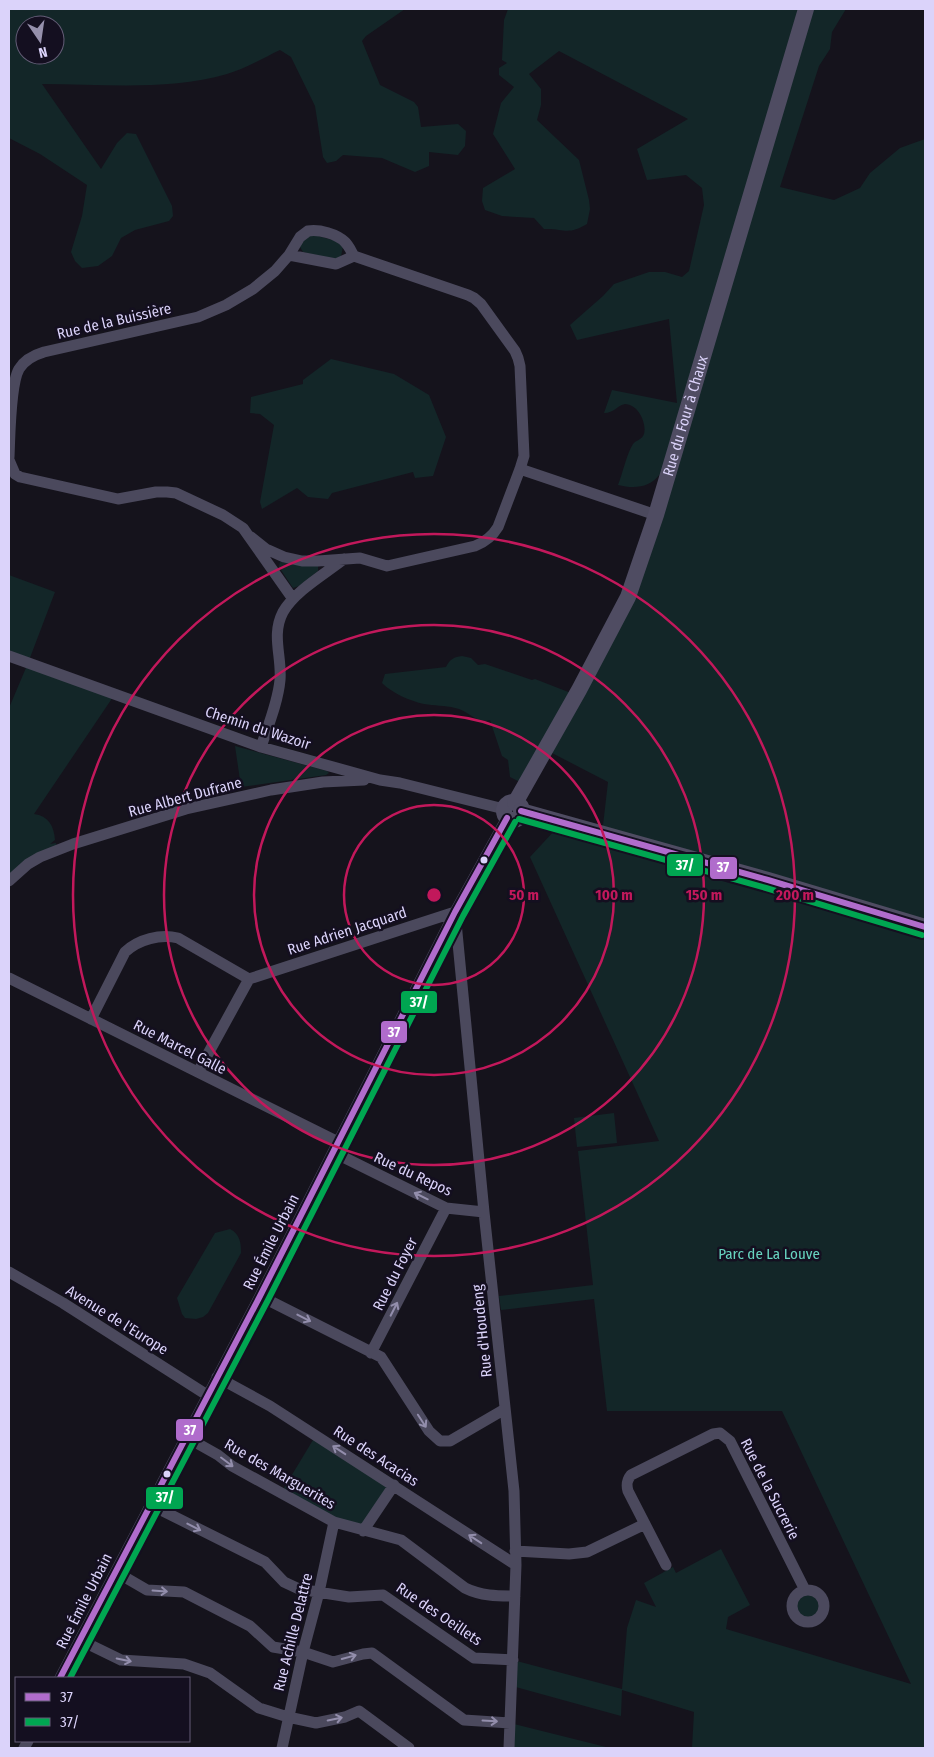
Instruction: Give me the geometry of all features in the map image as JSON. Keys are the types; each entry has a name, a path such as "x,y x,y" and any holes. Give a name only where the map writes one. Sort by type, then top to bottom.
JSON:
{"street":[{"name":"Rue du Four à Chaux","path":"512,810 628,598 656,515 806,9"},
{"name":"Rue de la Buissière","path":"250,537 266,549 284,557 302,561 360,558 387,566 482,543 493,534 498,528 524,456 520,366 515,351 481,304 468,295 354,256 342,239 314,230 303,234 289,255 275,271 253,289 242,297 207,314 34,356 25,362 15,379 9,459 15,474 20,477 110,498 126,498 167,492 176,493 223,515 243,528 294,598"},
{"path":"289,255 336,264 354,256"},
{"path":"520,469 656,515"},
{"path":"262,747 280,679 277,631 283,613 294,598 344,559"},
{"name":"Chemin du Wazoir","path":"9,656 262,747 380,780 400,783 512,810"},
{"name":"Rue Albert Dufrane","path":"9,881 28,864 40,857 73,844 186,810 298,786 340,781 380,780"},
{"path":"512,810 768,880 925,927"},
{"name":"Rue Émile Urbain","path":"61,1677 260,1296 455,912 512,810"},
{"name":"Rue Adrien Jacquard","path":"249,979 455,912"},
{"name":"Rue d'Houdeng","path":"455,912 484,1212 514,1491 516,1566 509,1748"},
{"path":"91,1019 125,952 131,946 149,939 169,936 178,938 249,979 198,1072"},
{"name":"Rue Marcel Galle","path":"9,978 198,1072 336,1147"},
{"name":"Rue du Repos","path":"336,1147 446,1208 484,1212"},
{"name":"Rue du Foyer","path":"371,1352 446,1208"},
{"name":"Avenue de l'Europe","path":"9,1272 63,1302 208,1395"},
{"path":"260,1296 381,1357 428,1431 440,1441 450,1441 505,1409"},
{"name":"Rue des Acacias","path":"218,1376 270,1406 394,1485 516,1566"},
{"name":"Rue de la Sucrerie","path":"666,1565 628,1491 626,1485 629,1477 714,1434 720,1433 730,1442 805,1590"},
{"name":"Rue des Marguerites","path":"186,1437 218,1455 232,1466 334,1522 401,1540 465,1588 475,1593 515,1596"},
{"path":"363,1531 394,1485"},
{"name":"Rue des Oeillets","path":"151,1505 265,1562 284,1582 299,1589 349,1597 383,1595 474,1658 513,1660"},
{"name":"Rue Achille Delattre","path":"282,1748 302,1652 319,1592 334,1522"},
{"path":"515,1551 569,1554 587,1552 645,1524"},
{"path":"116,1572 146,1590 184,1592 250,1626 273,1647 302,1652 333,1662 372,1653 464,1720 510,1723"},
{"path":"80,1640 121,1660 184,1664 210,1673 259,1708 288,1717 316,1723 344,1717 359,1711 409,1748"}],"green space":[{"path":"9,9 405,9 366,36 362,41 380,85 414,102 418,107 421,127 458,124 466,131 465,146 458,155 429,152 429,166 415,172 382,158 343,155 336,161 327,163 323,157 315,106 291,57 280,50 234,72 182,83 159,85 42,84 101,169 117,143 127,133 136,134 172,206 173,216 169,221 135,230 121,238 112,256 98,266 82,268 75,261 71,252 82,216 87,185 40,154 9,138"},
{"name":"Parc de La Louve","path":"508,9 846,9 832,32 830,49 819,66 780,187 834,200 860,188 870,173 900,148 925,139 925,1748 692,1748 694,1712 622,1690 621,1716 512,1686 513,1660 622,1689 627,1628 636,1600 656,1607 644,1583 673,1567 676,1573 721,1549 750,1605 728,1617 726,1629 911,1684 782,1411 607,1411 594,1299 501,1310 499,1296 593,1285 578,1151 659,1141 530,857 555,830 558,822 602,834 608,782 552,753 628,597 660,474 647,485 630,487 618,485 631,448 634,443 642,438 645,430 643,420 638,411 630,405 625,404 611,412 604,413 612,390 677,403 669,319 577,340 570,325 614,284 649,272 665,272 682,277 689,271 704,205 702,188 686,175 647,180 637,149 688,119 559,51 529,74 541,89 541,105 537,120 579,160 589,200 590,209 587,224 570,231 544,229 534,218 502,216 485,210 482,201 483,188 515,169 493,134 501,103 514,87 499,75 499,68 507,63 502,60 504,20"},
{"path":"311,234 336,241 343,247 341,256 336,260 303,252 300,247 302,240"},
{"path":"331,359 394,374 429,395 446,437 433,476 415,478 413,472 332,493 328,499 308,497 297,488 262,509 260,502 274,425 260,414 250,413 251,397 303,384 303,380"},
{"path":"280,562 318,566 318,571 299,586 293,588 279,567"},
{"path":"9,575 55,592 28,663 9,656"},
{"path":"462,656 471,658 478,665 485,664 532,680 535,679 576,695 526,785 510,777 508,760 502,756 490,720 480,720 460,709 413,701 396,693 382,683 385,674 446,667 452,659"},
{"path":"28,663 115,694 34,814 47,819 52,826 55,840 50,844 56,843 57,850 9,881 9,708"},
{"path":"235,746 329,773 326,775 241,787"},
{"path":"614,1113 617,1143 577,1147 574,1118"},
{"path":"230,1229 236,1233 239,1239 241,1253 208,1313 196,1319 185,1318 177,1298 215,1233"},
{"path":"316,1435 394,1485 363,1531 281,1493"},
{"path":"808,1595 816,1598 819,1606 816,1614 808,1617 800,1614 797,1606 800,1598"},
{"path":"510,1723 610,1748 509,1748"}],"transit line":[{"name":"37","path":"521,811 768,880 925,927"},
{"name":"37","path":"61,1677 260,1296 455,912 507,818"},
{"name":"37/","path":"519,819 766,888 922,935"},
{"name":"37/","path":"71,1677 268,1300 463,916 515,822"}]}
